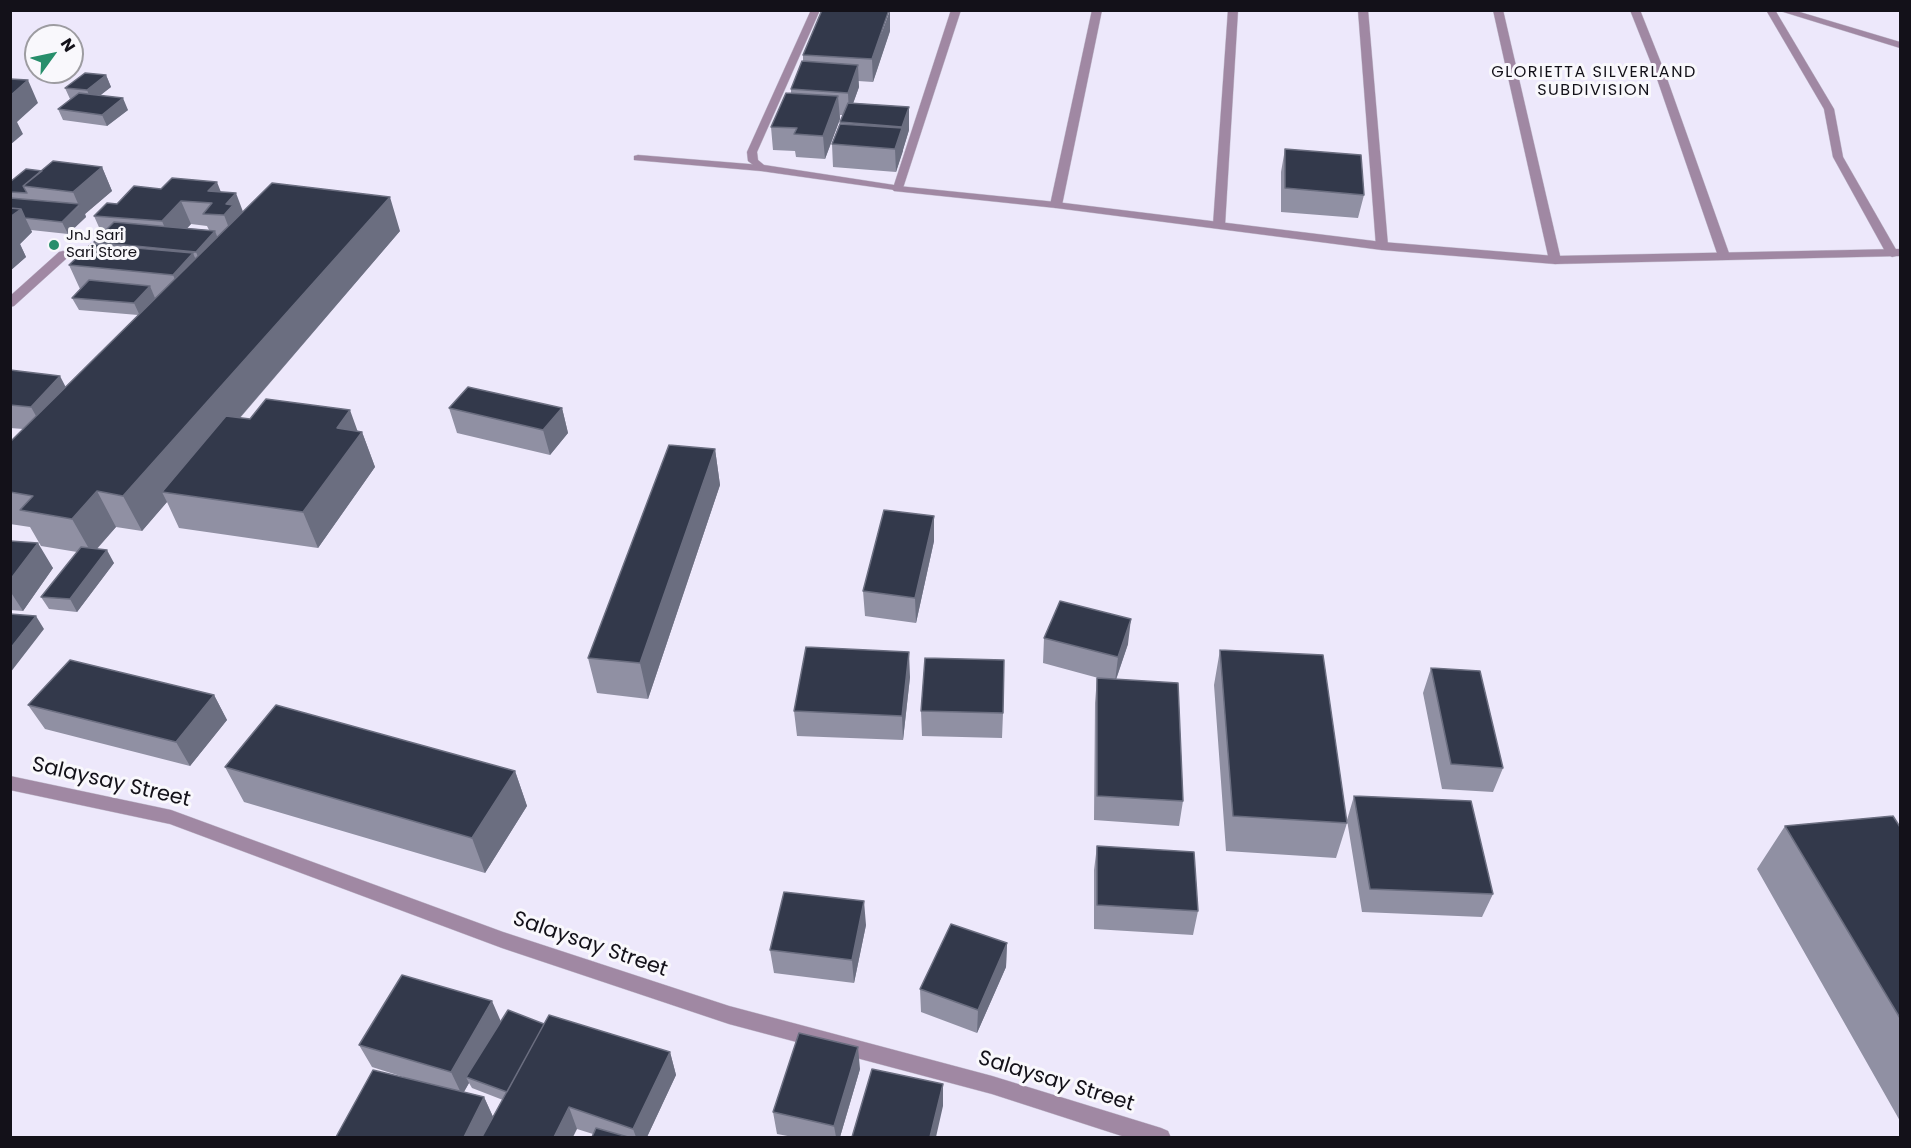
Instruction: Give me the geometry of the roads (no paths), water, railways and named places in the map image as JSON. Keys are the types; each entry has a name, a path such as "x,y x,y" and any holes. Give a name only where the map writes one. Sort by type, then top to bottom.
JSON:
{"street":[{"path":"761,168 753,161 752,152 816,10"},
{"path":"898,189 956,10"},
{"path":"1056,205 1097,10"},
{"path":"1219,225 1233,10"},
{"path":"1363,10 1382,246"},
{"path":"1498,10 1556,260"},
{"path":"1635,10 1660,73 1724,256"},
{"path":"1770,10 1829,109 1838,157 1896,253"},
{"path":"1781,10 1900,45"},
{"path":"638,158 761,168 898,189 1056,205 1382,246 1556,260 1896,253"},
{"path":"10,303 63,255"},
{"name":"Salaysay Street","path":"10,783 171,817 502,940 729,1015 992,1085 1161,1137"}],"place":[{"name":"JnJ Sari Sari Store","path":"54,245"}],"district":[{"name":"GLORIETTA SILVERLAND SUBDIVISION","path":"1594,82"}]}
